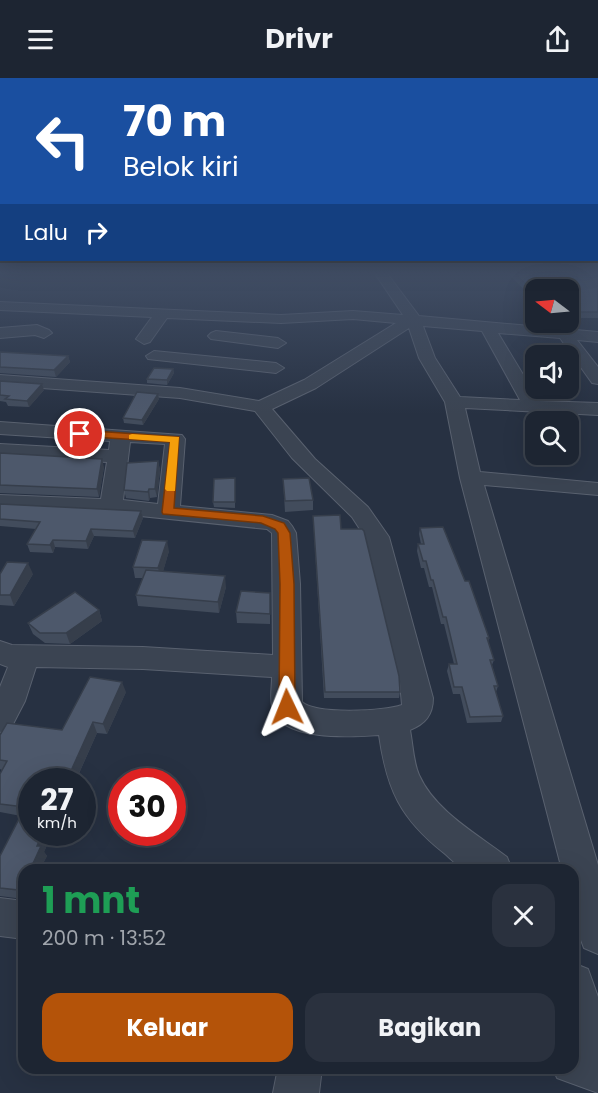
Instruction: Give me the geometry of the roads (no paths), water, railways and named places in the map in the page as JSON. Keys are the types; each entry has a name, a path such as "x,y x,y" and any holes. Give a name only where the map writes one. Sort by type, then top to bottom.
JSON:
{"street":[{"path":"144,339 158,319"},
{"path":"209,361 221,319"},
{"path":"283,319 302,319"},
{"path":"0,380 180,393 261,407 310,384 411,319"},
{"path":"412,319 427,358 454,402 471,478 553,765 598,934"},
{"path":"416,319 598,337"},
{"path":"487,326 533,406"},
{"path":"0,333 37,330 44,333"},
{"path":"565,334 598,379"},
{"path":"216,336 278,343"},
{"path":"154,356 276,368"},
{"path":"454,402 598,410"},
{"path":"0,502 111,506 263,520 280,526 284,533 287,584 285,700 287,707 295,716 314,721 392,721 408,718 415,712 418,705 415,682 377,537 369,520 324,480 281,434 261,407"},
{"path":"0,428 119,446"},
{"path":"0,450 119,446 175,439 168,512"},
{"path":"111,506 119,446"},
{"path":"471,478 598,489"},
{"path":"0,719 10,701 13,654 143,658 286,667"},
{"path":"392,721 401,770 410,792 423,812 487,864"},
{"path":"0,917 18,919"},
{"path":"579,1004 598,1068"},
{"path":"579,1063 598,1068"},
{"path":"296,1093 299,1074"}]}
